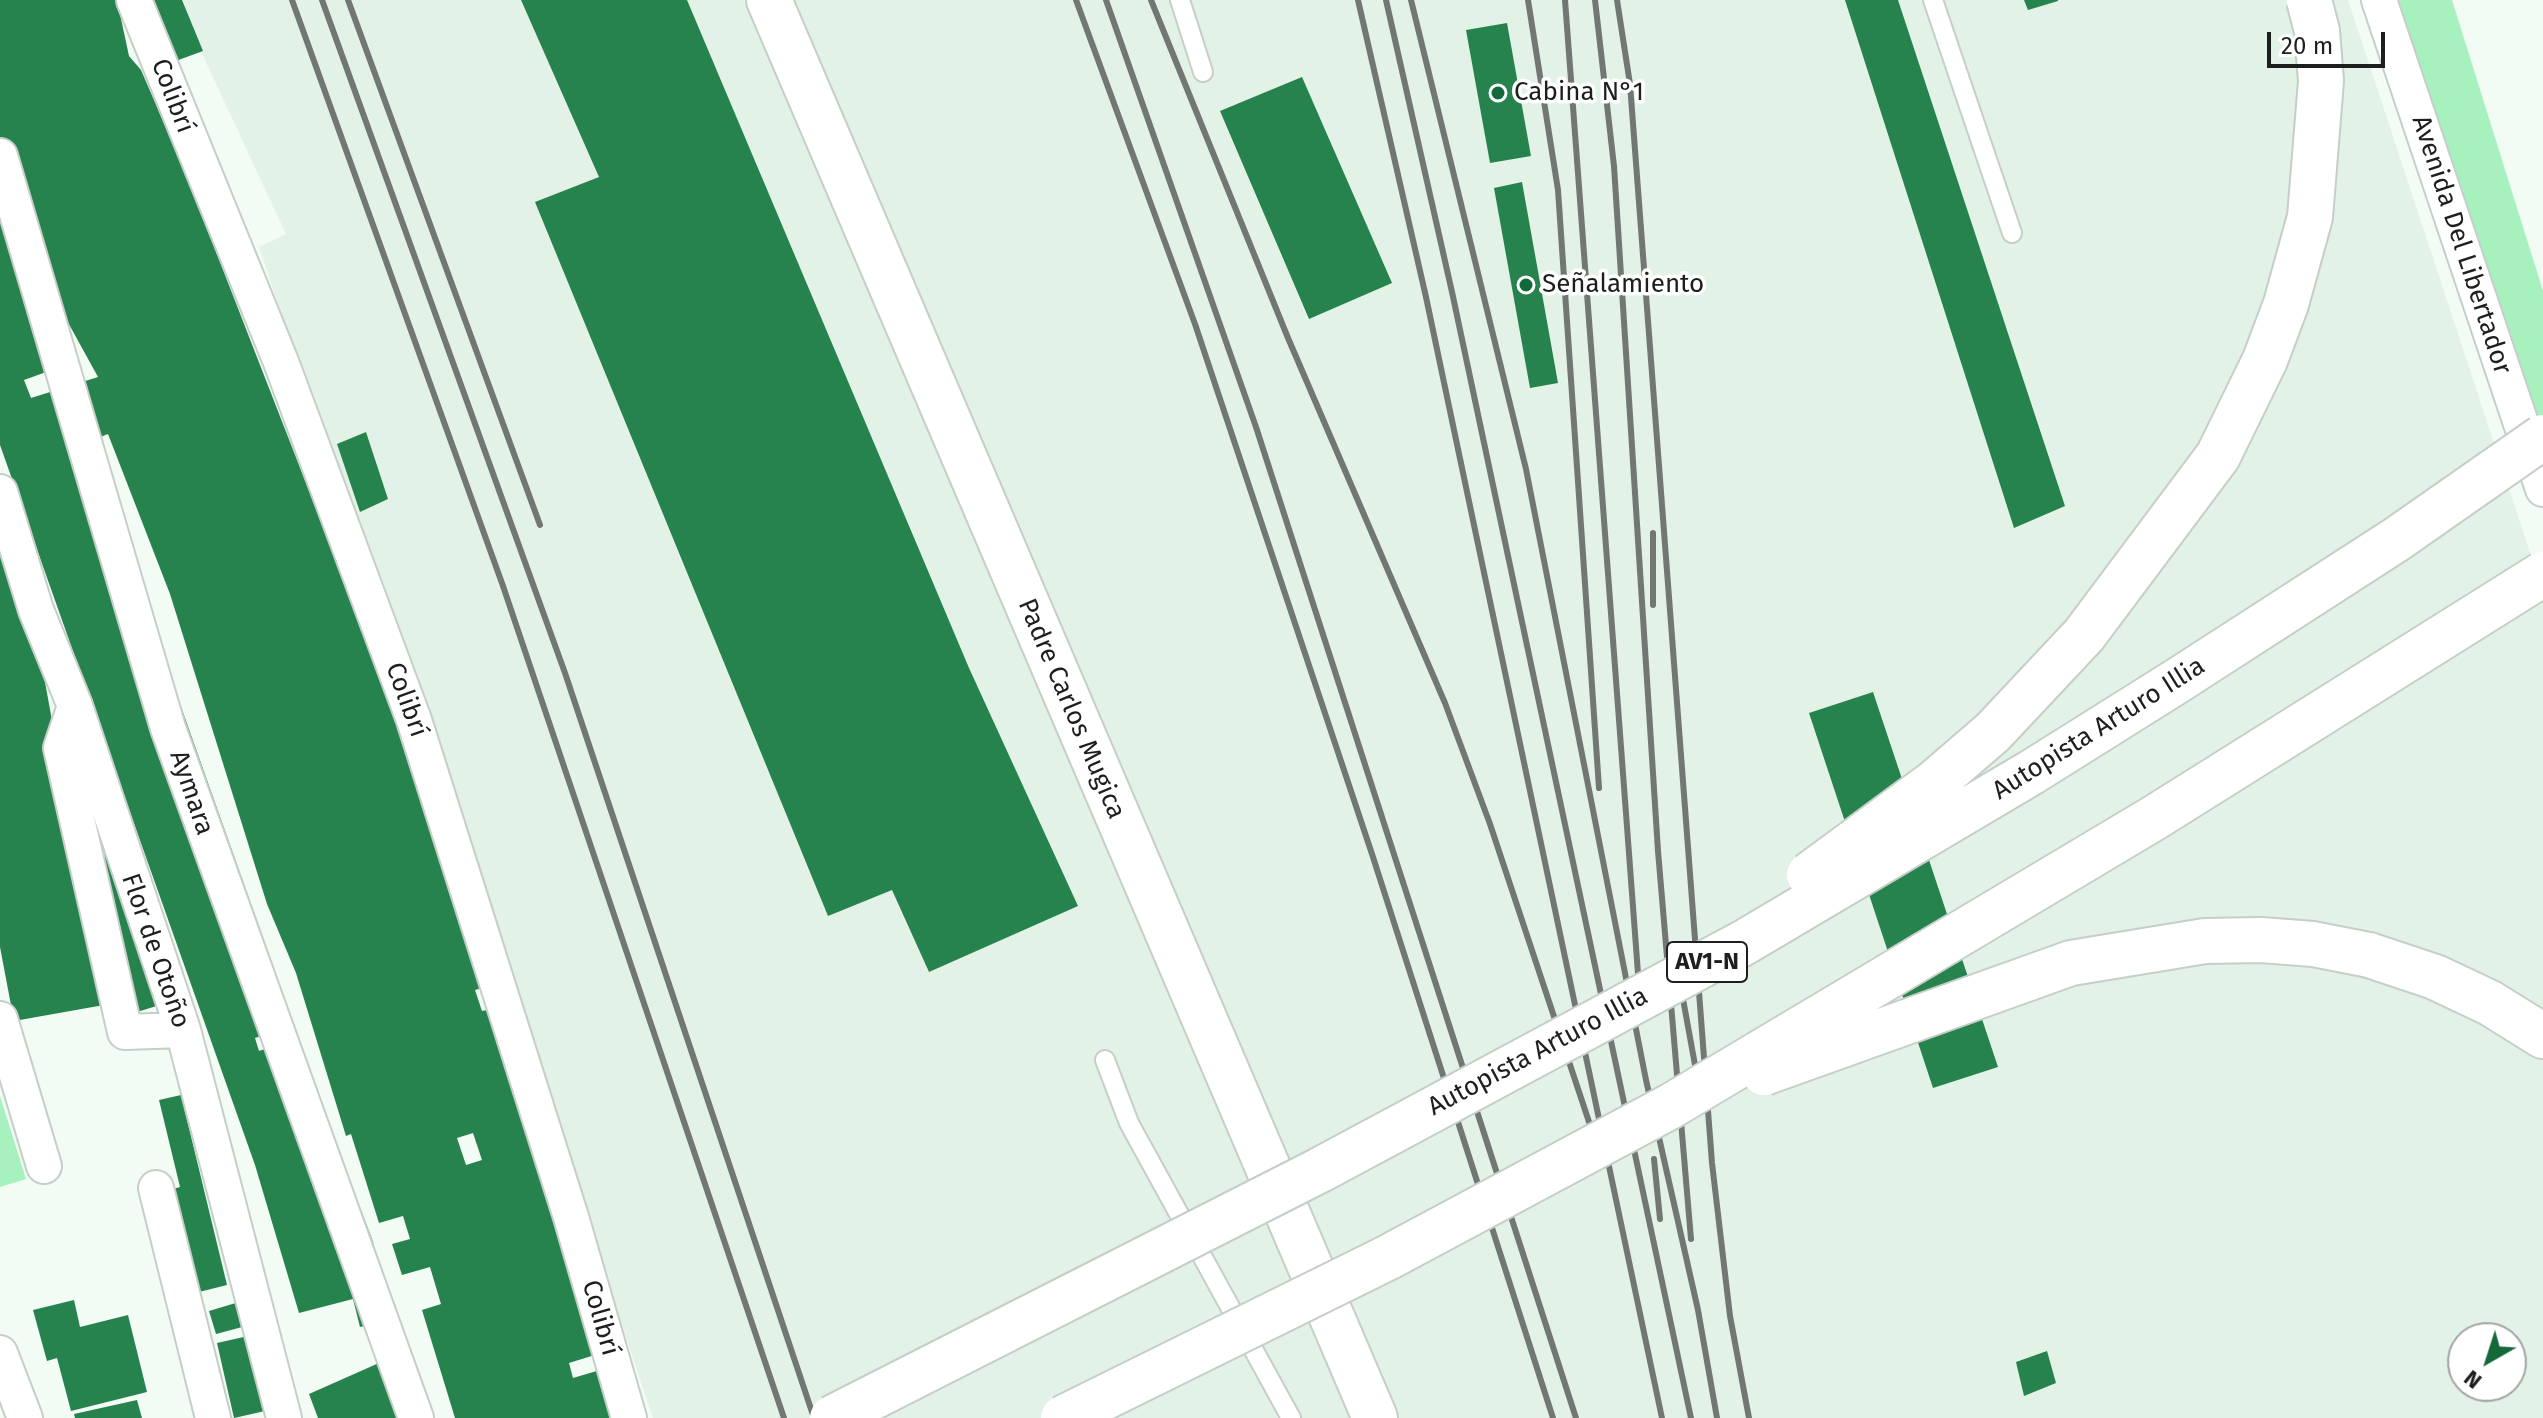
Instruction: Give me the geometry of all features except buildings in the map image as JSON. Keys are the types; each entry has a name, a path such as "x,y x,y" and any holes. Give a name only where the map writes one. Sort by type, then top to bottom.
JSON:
{"main road":[{"name":"Padre Carlos Mugica","path":"769,0 1375,1418"},
{"path":"1614,1010 1862,838 1993,732 2084,635 2185,505 2218,456 2265,360 2286,304 2307,229 2321,115 2317,31 2309,0"},
{"name":"Autopista Arturo Illia","path":"832,1418 1320,1170 1745,942 2032,772 2397,539 2543,437"},
{"path":"1063,1418 1387,1258 1671,1106 2154,818 2543,574"},
{"path":"1671,1106 2071,963 2205,941 2300,943 2369,955 2435,977 2490,1003 2543,1036"}],"street":[{"name":"Colibrí","path":"134,0 281,362 414,720 571,1217 629,1418"},
{"name":"Avenida Del Libertador","path":"2379,0 2543,489"},
{"name":"Aymara","path":"0,156 168,728 416,1418"},
{"name":"Flor de Otoño","path":"0,492 36,610 75,706 183,1030 284,1418"},
{"path":"75,706 61,748 125,1032 183,1030"},
{"path":"0,1019 44,1166"},
{"path":"156,1188 213,1418"},
{"path":"0,1353 25,1418"}],"lane":[{"path":"1180,0 1203,72"},
{"path":"1933,0 2012,233"},
{"path":"1105,1060 1129,1123 1291,1418"}],"shaded area":[{"path":"177,0 2348,0 2543,592 2543,1418 653,1418 259,247 286,234"}],"green space":[{"path":"2399,0 2452,0 2543,291 2543,454"},
{"path":"0,1096 26,1179 0,1187"}],"railway":[{"path":"292,0 503,586 784,1418"},
{"path":"322,0 565,673 814,1418"},
{"path":"348,0 540,525"},
{"path":"1076,0 1195,324 1372,854 1553,1418"},
{"path":"1106,0 1256,427 1576,1418"},
{"path":"1151,0 1288,338 1445,703 1490,824 1599,1152"},
{"path":"1358,0 1426,297 1662,1418"},
{"path":"1386,0 1452,292 1691,1418"},
{"path":"1411,0 1526,469 1646,1080 1698,1310 1717,1418"},
{"path":"1528,0 1558,190 1599,788"},
{"path":"1565,0 1640,1000"},
{"path":"1595,0 1614,166 1658,851 1691,1239"},
{"path":"1617,0 1630,84 1712,1163 1730,1316 1749,1418"},
{"path":"1653,533 1653,605"},
{"path":"1677,966 1697,1076"},
{"path":"1654,1159 1660,1219"}],"place":[{"name":"Cabina N°1","path":"1498,93"},
{"name":"Señalamiento","path":"1526,285"}]}
